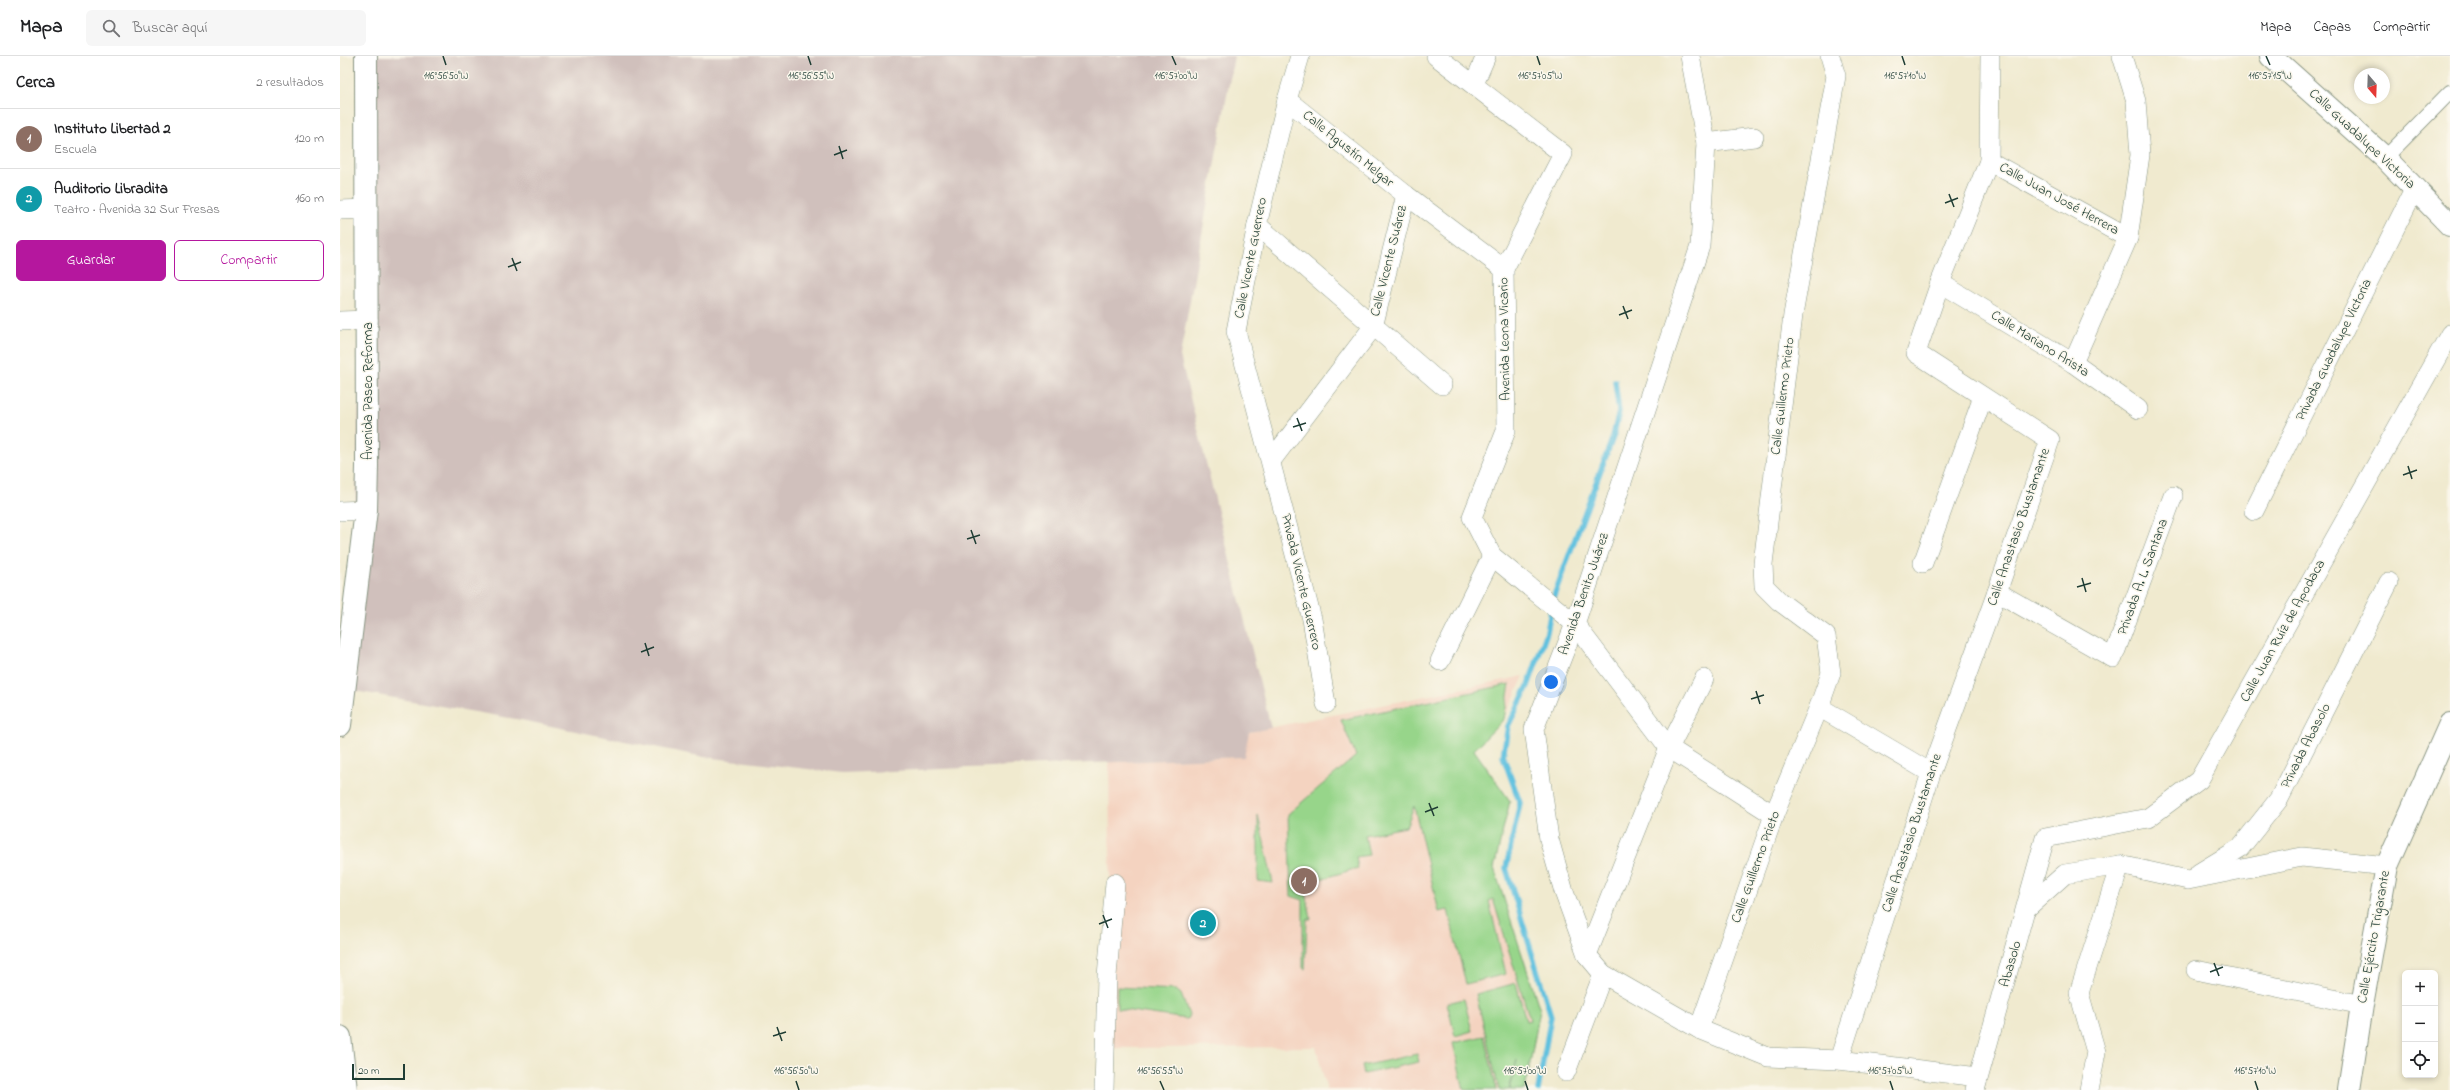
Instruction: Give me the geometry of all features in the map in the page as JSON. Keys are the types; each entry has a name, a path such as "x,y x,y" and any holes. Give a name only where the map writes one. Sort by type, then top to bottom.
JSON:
{"main road":[{"name":"Avenida Paseo Reforma","path":"340,725 366,510 368,210 366,56"},
{"name":"Calle Guadalupe Victoria","path":"2271,56 2385,158 2450,225"},
{"name":"Calle Ejército Trigarante","path":"2349,1090 2362,1005 2387,866 2450,724"},
{"path":"340,1037 344,1088"}],"street":[{"name":"Calle Vicente Guerrero","path":"1271,461 1236,331 1257,225 1287,100 1300,56"},
{"name":"Avenida Leona Vicario","path":"1436,56 1563,154 1504,269 1506,431 1472,517 1492,556 1575,624 1669,748"},
{"path":"1474,84 1486,56"},
{"name":"Avenida Benito Juárez","path":"1690,56 1706,143 1700,246 1575,624 1534,729 1549,839 1564,892 1587,955 1603,974 1699,1029 1768,1057 1839,1060 1976,1084"},
{"name":"Calle Guillermo Prieto","path":"1699,1029 1774,815 1819,707 1831,673 1826,636 1779,601 1764,586 1763,564 1793,315 1836,76 1830,56"},
{"name":"Calle Anastasio Bustamante","path":"1839,1060 1931,773 1998,592 2050,440 1916,353 1940,283 1989,161 1990,56"},
{"path":"2073,362 2128,238 2140,155 2136,101 2122,56"},
{"path":"2385,158 2450,92"},
{"name":"Calle Agustín Melgar","path":"1287,100 1406,196 1504,269"},
{"path":"1706,143 1754,137"},
{"name":"Calle Juan José Herrera","path":"1989,161 2128,238"},
{"name":"Privada Guadalupe Victoria","path":"2254,511 2415,188"},
{"name":"Calle Vicente Suárez","path":"1271,461 1373,327 1406,196"},
{"path":"340,210 368,210"},
{"path":"1257,225 1373,327 1442,385"},
{"name":"Calle Mariano Arista","path":"1940,283 2073,362 2138,409"},
{"path":"340,321 368,320"},
{"name":"Calle Juan Ruíz de Apodaca","path":"2045,838 2148,818 2199,780 2450,334"},
{"path":"1923,563 1984,397"},
{"name":"Privada Vicente Guerrero","path":"1271,461 1312,619 1326,704"},
{"name":"Privada A. L. Santana","path":"1998,592 2113,658 2173,496"},
{"path":"340,512 366,510"},
{"path":"1440,661 1492,556"},
{"name":"Privada Abasolo","path":"2188,880 2240,848 2279,799 2389,582"},
{"path":"1587,955 1669,748 1704,679"},
{"path":"1819,707 1931,773"},
{"path":"1669,748 1774,815"},
{"name":"Abasolo","path":"1976,1084 2028,907 2045,838"},
{"path":"2028,907 2065,874 2120,865 2188,880 2302,857 2387,866"},
{"path":"2089,1090 2096,1052 2079,993 2120,865"},
{"path":"1104,1090 1107,976 1115,883"},
{"path":"2196,970 2362,1005"},
{"path":"1566,1072 1603,974"}],"shaded area":[{"path":"371,56 1234,56 1180,356 1271,728 1249,732 1244,757 842,773 704,757 521,720 349,690"},
{"path":"1524,676 1504,719 1474,750 1510,801 1494,868 1540,1010 1525,1090 1327,1090 1316,1047 1112,1048 1109,762 1243,757 1249,732"}],"green space":[{"path":"1510,684 1504,719 1474,750 1510,801 1494,868 1540,1010 1525,1090 1510,1090 1517,1060 1509,1090 1499,1090 1476,994 1516,983 1526,1021 1530,1020 1493,899 1489,901 1506,974 1466,984 1448,910 1439,912 1414,806 1406,827 1365,835 1369,855 1356,857 1358,868 1307,883 1305,886 1311,919 1307,919 1305,969 1303,968 1303,900 1291,896 1288,814 1356,756 1341,720"},
{"path":"1258,815 1273,883 1258,881"},
{"path":"1117,987 1176,990 1181,994 1189,1015 1187,1019 1117,1009"},
{"path":"1464,999 1472,1031 1455,1036 1447,1003"},
{"path":"1484,1036 1497,1090 1464,1090 1453,1043"},
{"path":"1417,1054 1419,1062 1364,1074 1362,1066"}],"waterway":[{"path":"1552,601 1613,437 1619,412 1615,381"},
{"path":"1538,1090 1551,1016 1506,868 1520,803 1503,756 1508,726 1528,686 1547,632 1551,610"}],"place":[{"name":"Instituto Libertad 2","path":"1304,881"},
{"name":"Auditorio Libradita","path":"1203,923"}]}
